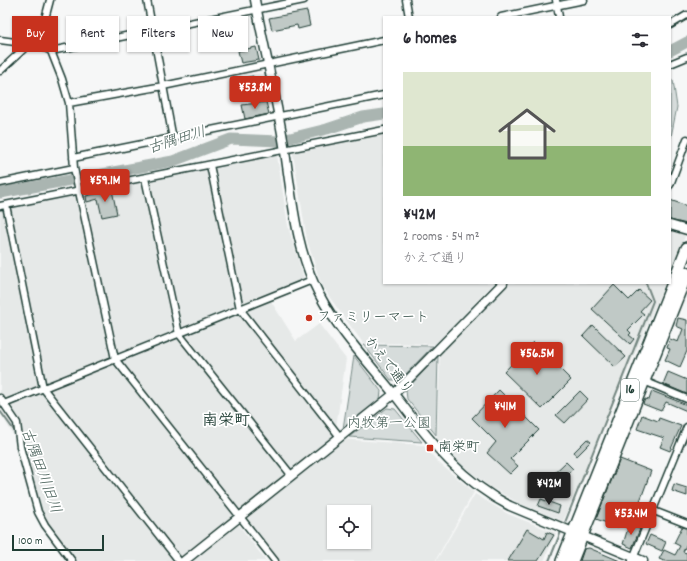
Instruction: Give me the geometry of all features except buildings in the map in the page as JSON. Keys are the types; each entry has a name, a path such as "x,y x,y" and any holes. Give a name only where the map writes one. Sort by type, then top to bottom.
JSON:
{"highway":[{"name":"16","path":"572,561 578,534 687,248"},
{"name":"16","path":"562,561 578,534 644,381 687,273"}],"street":[{"path":"46,16 50,0"},
{"path":"147,0 150,16"},
{"name":"かえで通り","path":"255,0 279,119 295,222 312,280 328,310 444,456 477,486 510,506 633,559 644,561"},
{"path":"190,24 304,0"},
{"path":"406,0 409,16"},
{"path":"505,16 556,3 584,0"},
{"path":"556,3 559,16"},
{"path":"671,24 687,16"},
{"path":"58,51 127,36"},
{"path":"0,40 12,42"},
{"path":"69,103 163,86 383,40"},
{"path":"0,70 20,52"},
{"path":"51,52 62,79 69,103 74,168 115,359 275,561"},
{"path":"157,52 174,139"},
{"path":"671,64 687,56"},
{"path":"73,158 279,119 383,95"},
{"path":"179,561 43,388 3,205 78,188 145,178 284,148 383,130"},
{"path":"671,182 687,139"},
{"path":"210,165 240,309 340,437"},
{"path":"0,183 74,168"},
{"path":"145,178 179,334 292,476"},
{"path":"671,225 687,230"},
{"path":"4,404 312,280"},
{"path":"184,561 394,394 502,284"},
{"path":"644,381 687,399"},
{"path":"0,398 17,423 20,447 38,512 45,525 72,561"},
{"path":"633,559 687,428"},
{"path":"654,511 687,524"}],"shaded area":[{"path":"383,134 383,284 493,284 435,344 363,343 330,298 320,281 307,240 293,154 294,152"},
{"path":"277,155 288,226 304,279 267,295 296,341 319,324 346,359 334,441 235,520 266,561 68,561 45,525 20,447 0,412 0,209"},
{"path":"671,230 686,234 671,270"},
{"path":"508,284 665,284 563,521 519,503 490,487 462,465 437,438 440,355"},
{"path":"340,439 423,445 439,463 474,492 435,561 280,561 243,515"},
{"path":"475,494 508,514 556,533 544,561 436,561"}],"green space":[{"path":"673,80 677,107 671,137 671,81"},
{"path":"364,345 433,346 400,380 391,380"},
{"path":"354,356 381,391 380,400 343,429"},
{"path":"438,356 436,435 407,399 406,390"},
{"name":"内牧第一公園","path":"387,408 395,409 422,442 349,437"}],"waterway":[{"name":"古隅田川","path":"671,50 687,42"},
{"name":"古隅田川","path":"0,193 173,161 231,139 278,141 327,129 363,117 383,114"},
{"path":"564,525 653,301 646,284"},
{"name":"古隅田川旧川","path":"0,411 16,433"},
{"path":"549,561 562,529"}],"place":[{"name":"ファミリーマート","path":"309,318"},
{"name":"南栄町","path":"430,448"}],"district":[{"name":"南栄町","path":"226,421"}]}
